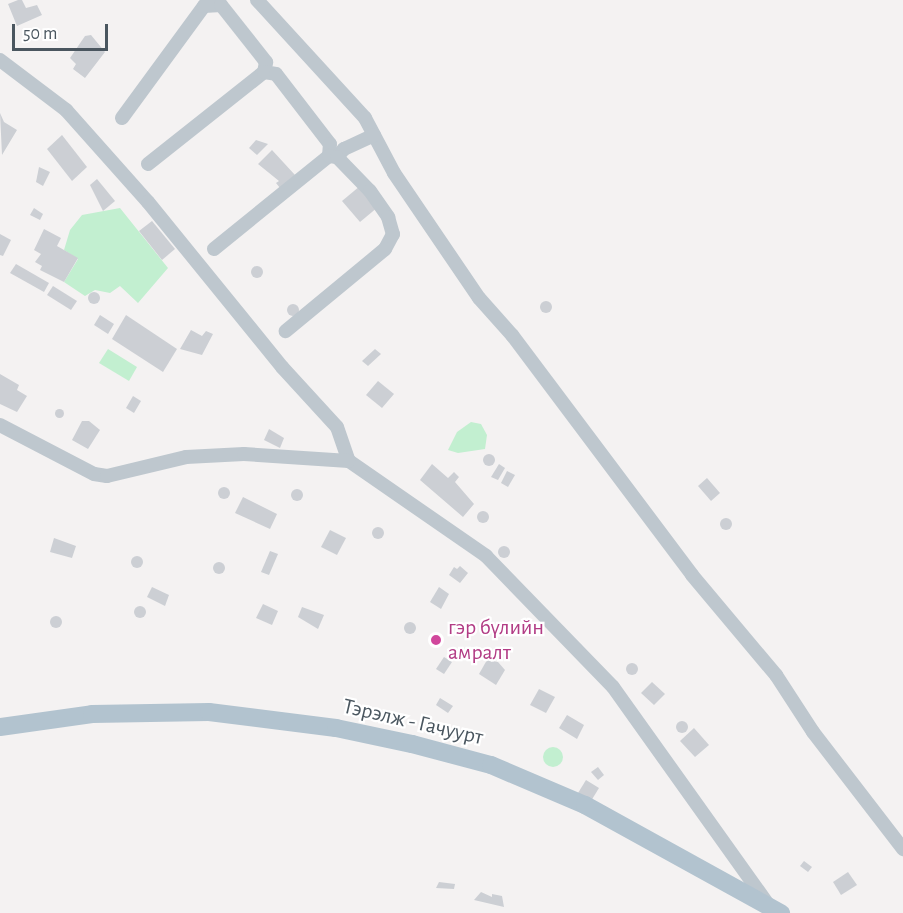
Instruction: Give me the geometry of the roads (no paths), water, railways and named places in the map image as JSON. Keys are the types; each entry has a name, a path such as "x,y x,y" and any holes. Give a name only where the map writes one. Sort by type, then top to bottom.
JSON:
{"main road":[{"name":"Тэрэлж - Гачуурт","path":"0,727 92,714 209,712 336,728 412,744 491,765 585,805 774,908"}],"street":[{"path":"256,0 365,118 394,173 479,298 512,336 692,574 776,675 813,732 903,849"},
{"path":"122,118 204,6 221,5 266,62 264,72 148,164"},
{"path":"0,60 66,110 148,202 282,367 337,427 349,461"},
{"path":"264,72 276,74 330,144 333,156 370,191 388,217 393,234 385,249 286,331"},
{"path":"214,249 333,156 374,135"},
{"path":"0,425 94,474 107,476 186,457 244,454 349,461 486,556 564,635 613,687 774,908"}],"place":[{"name":"гэр бүлийн амралт","path":"436,640"}]}
